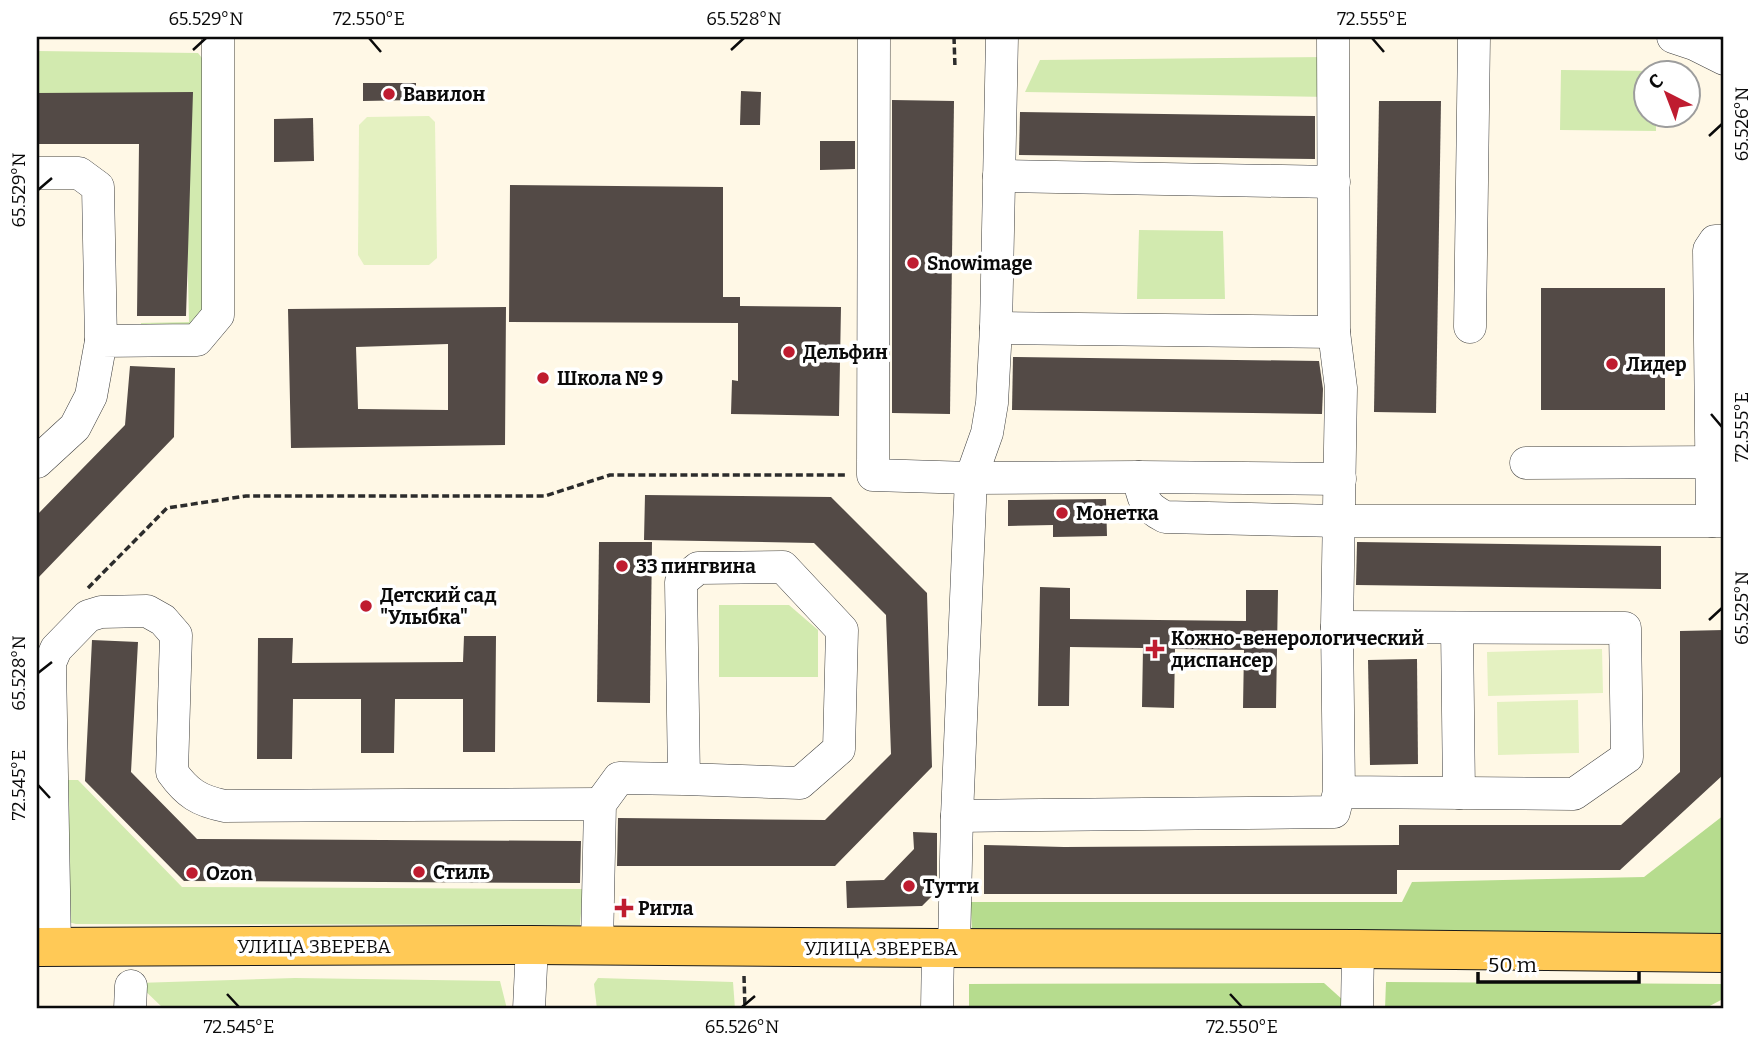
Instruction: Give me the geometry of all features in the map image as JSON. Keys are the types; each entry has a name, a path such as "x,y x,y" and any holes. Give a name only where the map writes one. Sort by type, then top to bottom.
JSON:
{"main road":[{"name":"УЛИЦА ЗВЕРЕВА","path":"46,947 532,945 1724,953"}],"street":[{"path":"101,341 197,340 218,315 218,37"},
{"path":"874,37 873,475 971,478 1340,479"},
{"path":"937,1009 946,948 957,816 971,478 987,433 992,402 1002,37"},
{"path":"957,816 1334,813 1339,792 1341,388 1334,332 1333,37"},
{"path":"1470,327 1474,37"},
{"path":"1672,37 1694,44 1724,59"},
{"path":"37,173 79,173 98,187 101,341 91,396 75,426 37,462"},
{"path":"999,176 1334,182"},
{"path":"1139,477 1142,498 1150,509 1165,517 1339,521 1718,521 1709,250 1715,241 1724,241"},
{"path":"996,328 1334,332"},
{"path":"1526,463 1718,462"},
{"path":"597,946 600,804 619,778 800,783 839,749 842,630 783,567 698,568 681,582 684,779"},
{"path":"46,947 50,663 55,649 88,617 101,612 147,611 163,620 176,635 172,772 183,788 208,803 225,806 600,804"},
{"path":"1338,627 1625,628 1627,757 1574,794 1339,792"},
{"path":"1457,628 1459,793"},
{"path":"529,1009 532,945"},
{"path":"1357,1009 1358,949"}],"path":[{"path":"954,37 955,68"},
{"path":"83,593 167,508 247,496 545,496 610,475 873,475"}],"green space":[{"path":"37,51 198,53 206,63 210,313 189,333 141,332 141,323 189,322 184,99 37,94"},
{"path":"1328,57 1329,97 1025,92 1040,60"},
{"path":"1561,70 1632,71 1632,130 1656,131 1560,130"},
{"path":"429,116 435,122 437,258 429,265 364,265 358,255 359,125 367,117"},
{"path":"1139,230 1223,231 1225,299 1137,299"},
{"path":"719,605 789,605 818,630 818,677 719,677"},
{"path":"1602,649 1603,693 1488,696 1487,652"},
{"path":"1578,700 1579,753 1498,755 1497,702"},
{"path":"68,780 78,780 182,887 583,889 580,925 68,922 63,913"},
{"path":"1724,815 1724,935 972,936 971,902 1402,902 1412,882 1644,877"},
{"path":"295,978 500,981 507,1009 164,1009 137,983"},
{"path":"598,978 733,982 735,1009 597,1009 594,984"},
{"path":"1386,982 1722,984 1721,1000 1704,1009 1385,1009"},
{"path":"1324,983 1344,1001 1344,1009 969,1009 969,984"}],"building":[{"path":"363,83 416,83 416,100 363,101"},
{"path":"741,91 761,92 760,125 740,125"},
{"path":"193,92 186,316 137,316 139,144 37,144 37,93"},
{"path":"892,100 954,101 950,414 892,413"},
{"path":"1379,101 1441,101 1436,413 1374,412"},
{"path":"1020,112 1315,116 1315,159 1019,155"},
{"path":"313,118 314,161 274,162 274,119"},
{"path":"820,141 855,141 855,169 820,170"},
{"path":"510,185 723,187 723,297 740,297 740,306 841,307 839,416 731,414 732,380 738,381 738,323 509,322"},
{"path":"1541,288 1665,288 1665,410 1541,410"},
{"path":"506,307 505,445 291,448 288,309","holes":["448,344 448,410 358,409 356,347"]},
{"path":"1013,357 1319,361 1323,389 1322,414 1012,410"},
{"path":"130,366 175,368 174,437 37,579 37,515 125,425"},
{"path":"645,495 831,497 927,593 932,767 835,866 617,866 618,818 825,820 891,754 886,615 814,543 644,540"},
{"path":"1106,499 1107,536 1053,537 1053,525 1008,526 1008,500"},
{"path":"599,542 652,542 650,703 597,702"},
{"path":"1357,542 1661,546 1661,589 1356,585"},
{"path":"1040,587 1070,588 1070,619 1246,621 1246,590 1278,590 1276,708 1243,708 1244,650 1175,649 1174,708 1142,707 1143,648 1070,647 1069,706 1038,706"},
{"path":"1724,630 1724,774 1620,870 1397,870 1397,894 984,894 984,845 1399,845 1399,825 1621,825 1680,772 1680,631"},
{"path":"464,636 496,636 495,752 463,752 463,699 395,699 394,753 361,753 361,699 293,699 292,759 257,759 258,638 293,638 292,663 463,662"},
{"path":"92,640 138,642 131,772 197,839 581,841 580,883 184,881 85,781"},
{"path":"1417,659 1418,764 1370,765 1368,660"},
{"path":"913,832 937,833 937,891 922,906 847,908 846,881 884,880 914,849"}],"place":[{"name":"Вавилон","path":"389,94"},
{"name":"Snowimage","path":"913,263"},
{"name":"Дельфин","path":"789,352"},
{"name":"Лидер","path":"1612,364"},
{"name":"Школа № 9","path":"543,378"},
{"name":"Монетка","path":"1062,513"},
{"name":"33 пингвина","path":"622,566"},
{"name":"Детский сад \"Улыбка\"","path":"366,606"},
{"name":"Кожно-венерологический диспансер","path":"1155,649"},
{"name":"Стиль","path":"419,872"},
{"name":"Ozon","path":"192,873"},
{"name":"Тутти","path":"909,886"},
{"name":"Ригла","path":"624,908"}]}
